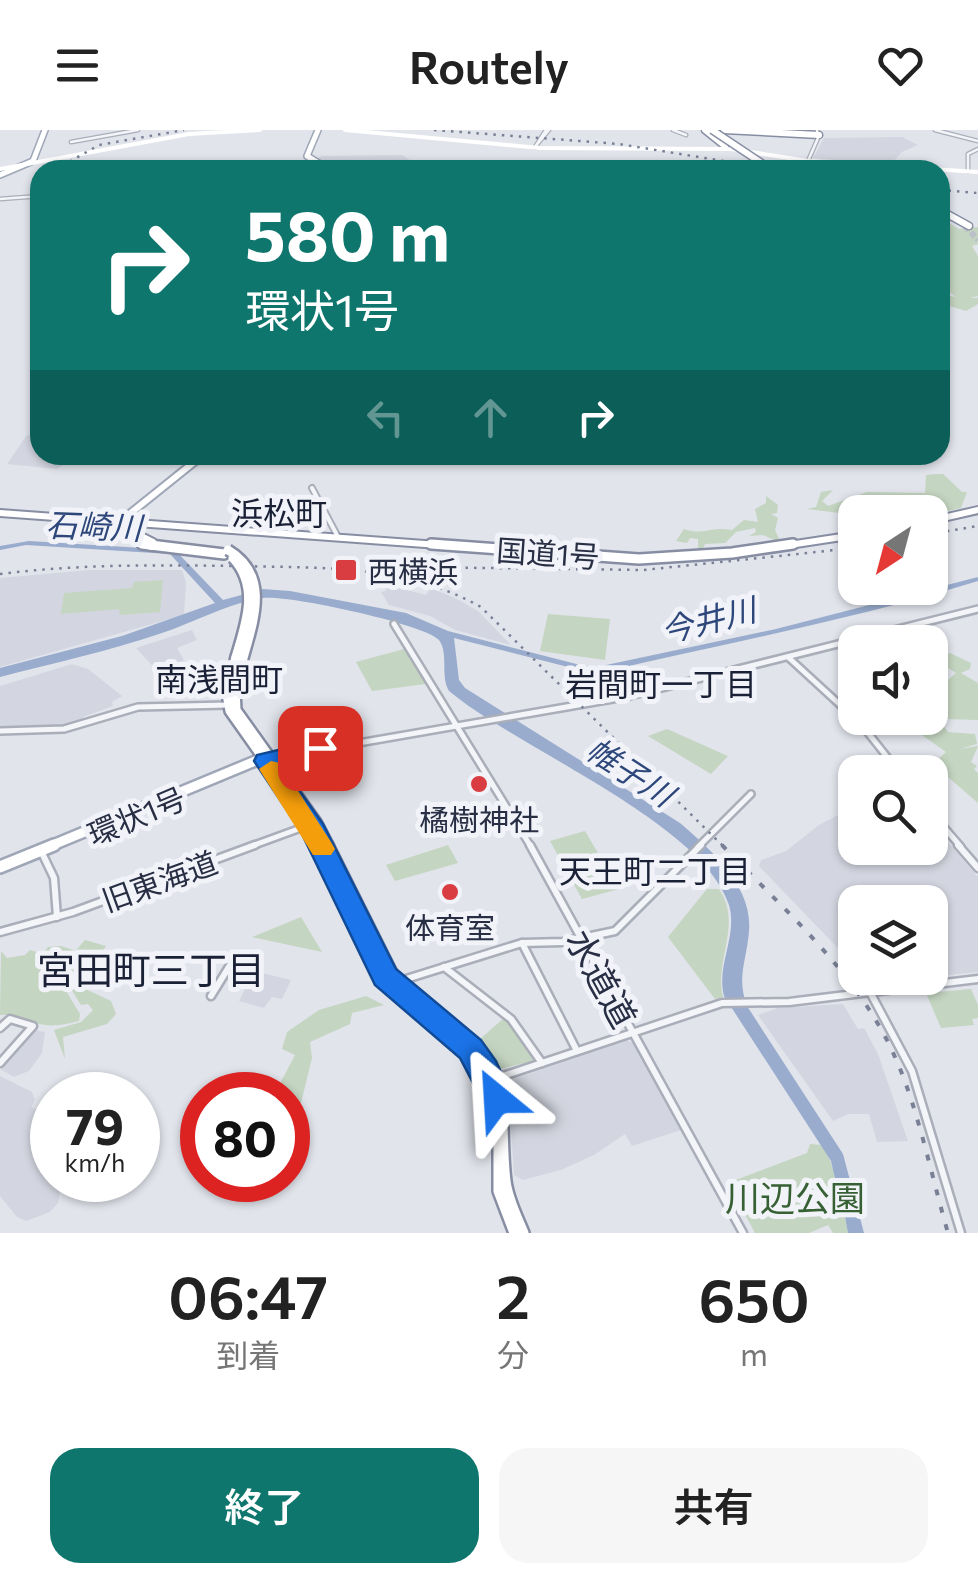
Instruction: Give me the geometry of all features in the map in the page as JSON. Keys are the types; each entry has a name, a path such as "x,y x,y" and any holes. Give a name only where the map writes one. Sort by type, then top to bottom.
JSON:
{"highway":[{"path":"708,130 723,144"},
{"path":"708,130 754,160"},
{"path":"724,130 817,134"},
{"path":"950,217 967,226"},
{"path":"313,823 395,983"}],"main road":[{"path":"32,160 45,130"},
{"path":"47,160 188,133 245,130"},
{"path":"54,160 189,134 260,130"},
{"path":"313,160 307,156 316,130"},
{"path":"345,130 536,147 737,149 802,160"},
{"path":"357,130 536,147"},
{"path":"23,166 30,163"},
{"path":"3,170 30,163"},
{"path":"3,170 30,165"},
{"path":"950,170 978,171"},
{"path":"193,465 139,508 127,522 126,536 139,544 226,552 241,564 248,580 248,605 231,705 313,823"},
{"path":"948,518 978,512"},
{"name":"国道1号","path":"0,515 639,562 727,557 838,540"},
{"name":"環状1号","path":"0,870 266,759"},
{"name":"環状1号","path":"0,870 266,759"},
{"path":"395,983 467,1038 497,1078 506,1116 505,1183 523,1233"},
{"path":"395,983 462,1041 491,1081 499,1113 499,1191 515,1233"}],"street":[{"path":"70,142 138,130"},
{"path":"674,130 686,135"},
{"path":"937,131 978,141"},
{"path":"536,147 546,132"},
{"path":"808,160 817,134"},
{"path":"968,171 968,154 978,149"},
{"path":"0,199 30,197"},
{"path":"312,488 338,537"},
{"path":"788,657 978,609"},
{"name":"水道道","path":"394,624 504,796 743,1233"},
{"path":"788,657 862,724 887,755"},
{"name":"環状1号","path":"266,759 630,696 788,657"},
{"path":"0,731 68,728 138,706 231,705"},
{"path":"395,983 522,943 582,938 615,930 751,794"},
{"name":"旧東海道","path":"0,932 57,917 313,823"},
{"path":"948,832 978,868"},
{"path":"43,855 54,878 57,917"},
{"path":"522,943 577,1051"},
{"path":"212,996 232,962"},
{"path":"444,967 512,1019 542,1063"},
{"path":"948,983 978,979"},
{"path":"497,1078 722,1002 748,1000 771,1004 845,995"},
{"path":"872,995 912,1071 962,1233"},
{"path":"0,1028 10,1018 33,1026 0,1063"}],"shaded area":[{"path":"902,137 918,145 895,160 813,158 824,138"},
{"path":"402,155 410,160 316,160 321,156"},
{"path":"27,435 30,465 63,465 57,469 7,464"},
{"path":"89,570 182,570 186,583 184,615 0,667 0,578"},
{"path":"383,584 426,595 431,588 457,599 478,611 511,645 455,630 430,616 389,605 381,592 386,591"},
{"path":"192,630 197,640 177,648 184,660 160,674 136,648"},
{"path":"72,664 88,669 122,696 112,702 113,706 83,717 85,722 64,728 0,729 0,686"},
{"path":"838,815 838,865 948,865 948,842 978,877 978,972 948,975 948,885 838,885 838,948 759,866 761,860 786,851"},
{"path":"254,971 291,980 282,999 272,997 264,1008 239,1001"},
{"path":"843,1004 858,1029 864,1028 878,1054 908,1141 877,1142 869,1114 848,1114 833,1121 758,1015 778,1008"},
{"path":"34,1030 45,1032 42,1053 29,1071 14,1077 0,1069"},
{"path":"626,1040 633,1043 681,1130 632,1146 625,1134 594,1155 561,1170 523,1180 514,1175 508,1081"},
{"path":"0,1076 30,1091 30,1202 58,1202 50,1212 26,1221 17,1217 0,1196"}],"green space":[{"path":"950,224 959,229 978,227 978,244 972,246 978,256 978,296 970,298 978,298 978,304 966,311 950,306 950,296 956,297 950,292"},
{"path":"943,474 967,492 961,508 948,511 948,495 859,495 925,493 926,475"},
{"path":"833,490 822,501 828,506 838,502 838,513 807,509 816,507 821,492"},
{"path":"766,496 778,505 777,513 771,514 778,518 775,530 781,543 763,535 749,536 756,532 755,528 736,532 725,543 705,544 702,552 698,551 698,539 676,541 684,529 732,530 744,520 758,522 755,509 766,503"},
{"path":"163,580 160,612 120,615 119,609 61,614 64,593 132,588 134,582"},
{"path":"548,614 610,619 605,660 540,651"},
{"path":"404,649 426,684 372,691 356,662"},
{"path":"948,654 971,663 970,669 961,673 978,683 978,720 948,719 948,680 956,673 948,668"},
{"path":"667,729 728,756 711,774 648,736"},
{"path":"975,734 977,744 960,749 978,746 971,762 977,766 974,769 978,773 978,803 948,777 948,755 943,755 946,752 922,735"},
{"path":"585,831 619,889 582,899 550,841"},
{"path":"448,845 458,863 395,881 386,865"},
{"path":"707,889 719,889 728,915 723,997 715,999 668,937"},
{"path":"301,917 322,952 252,937"},
{"path":"85,940 106,946 79,986 111,1001 116,1014 107,1024 63,1037 65,1059 54,1030 81,1022 93,1010 88,1004 81,1005 71,989 80,965 72,955"},
{"path":"48,947 73,950 69,957 77,965 72,978 67,978 66,991 80,1014 79,1021 42,1025 0,1015 1,951 7,958 25,955 30,950 43,954"},
{"path":"971,989 978,1005 978,1018 972,1019 974,1025 941,1028 927,995 948,995 948,991"},
{"path":"366,996 384,1005 352,1013 350,1024 310,1042 309,1072 286,1072 295,1055 282,1049 287,1032 319,1010"},
{"path":"505,1017 522,1037 533,1061 500,1069 479,1040"},
{"name":"川辺公園","path":"810,1144 822,1145 831,1163 835,1181 832,1194 844,1211 848,1233 833,1233 828,1225 809,1233 755,1233 728,1183 807,1153"}],"water":[{"path":"29,541 175,550 223,600 263,589 290,591 406,613 448,631 592,668 869,605 892,605 603,672 584,671 454,638 459,680 465,688 680,823 737,884 748,915 742,977 747,1006 843,1154 864,1233 848,1233 844,1211 832,1194 836,1183 831,1161 724,996 722,984 731,917 729,905 712,875 684,845 647,816 449,691 439,640 409,626 354,612 263,598 224,608 142,639 0,677 0,668 122,636 215,603 170,554 26,545 0,550 0,546"},
{"path":"978,577 978,581 948,589 948,585"}],"tunnel":[{"path":"965,226 978,240"}],"railway":[{"path":"73,160 99,145 184,130"},
{"path":"434,130 619,144 717,160"},
{"path":"950,191 978,193"},
{"path":"948,531 978,526"},
{"path":"406,567 644,570 838,550"},
{"path":"0,574 118,566 331,569 392,576 452,593 481,607 723,846"},
{"path":"723,846 818,944 879,1026 911,1098 948,1233"}],"slow traffic":[{"path":"271,769 310,824 322,849"}],"place":[{"name":"西横浜","path":"346,570"},
{"name":"橘樹神社","path":"479,784"},
{"name":"体育室","path":"450,892"}],"district":[{"name":"浜松町","path":"279,512"},
{"name":"南浅間町","path":"219,678"},
{"name":"岩間町一丁目","path":"661,683"},
{"name":"天王町二丁目","path":"655,870"},
{"name":"宮田町三丁目","path":"151,968"}],"route":[{"path":"320,748 266,761 310,824 386,977 470,1049 494,1086 497,1099"}],"water label":[{"name":"石崎川","path":"94,525"},
{"name":"今井川","path":"708,619"},
{"name":"帷子川","path":"631,771"}]}
